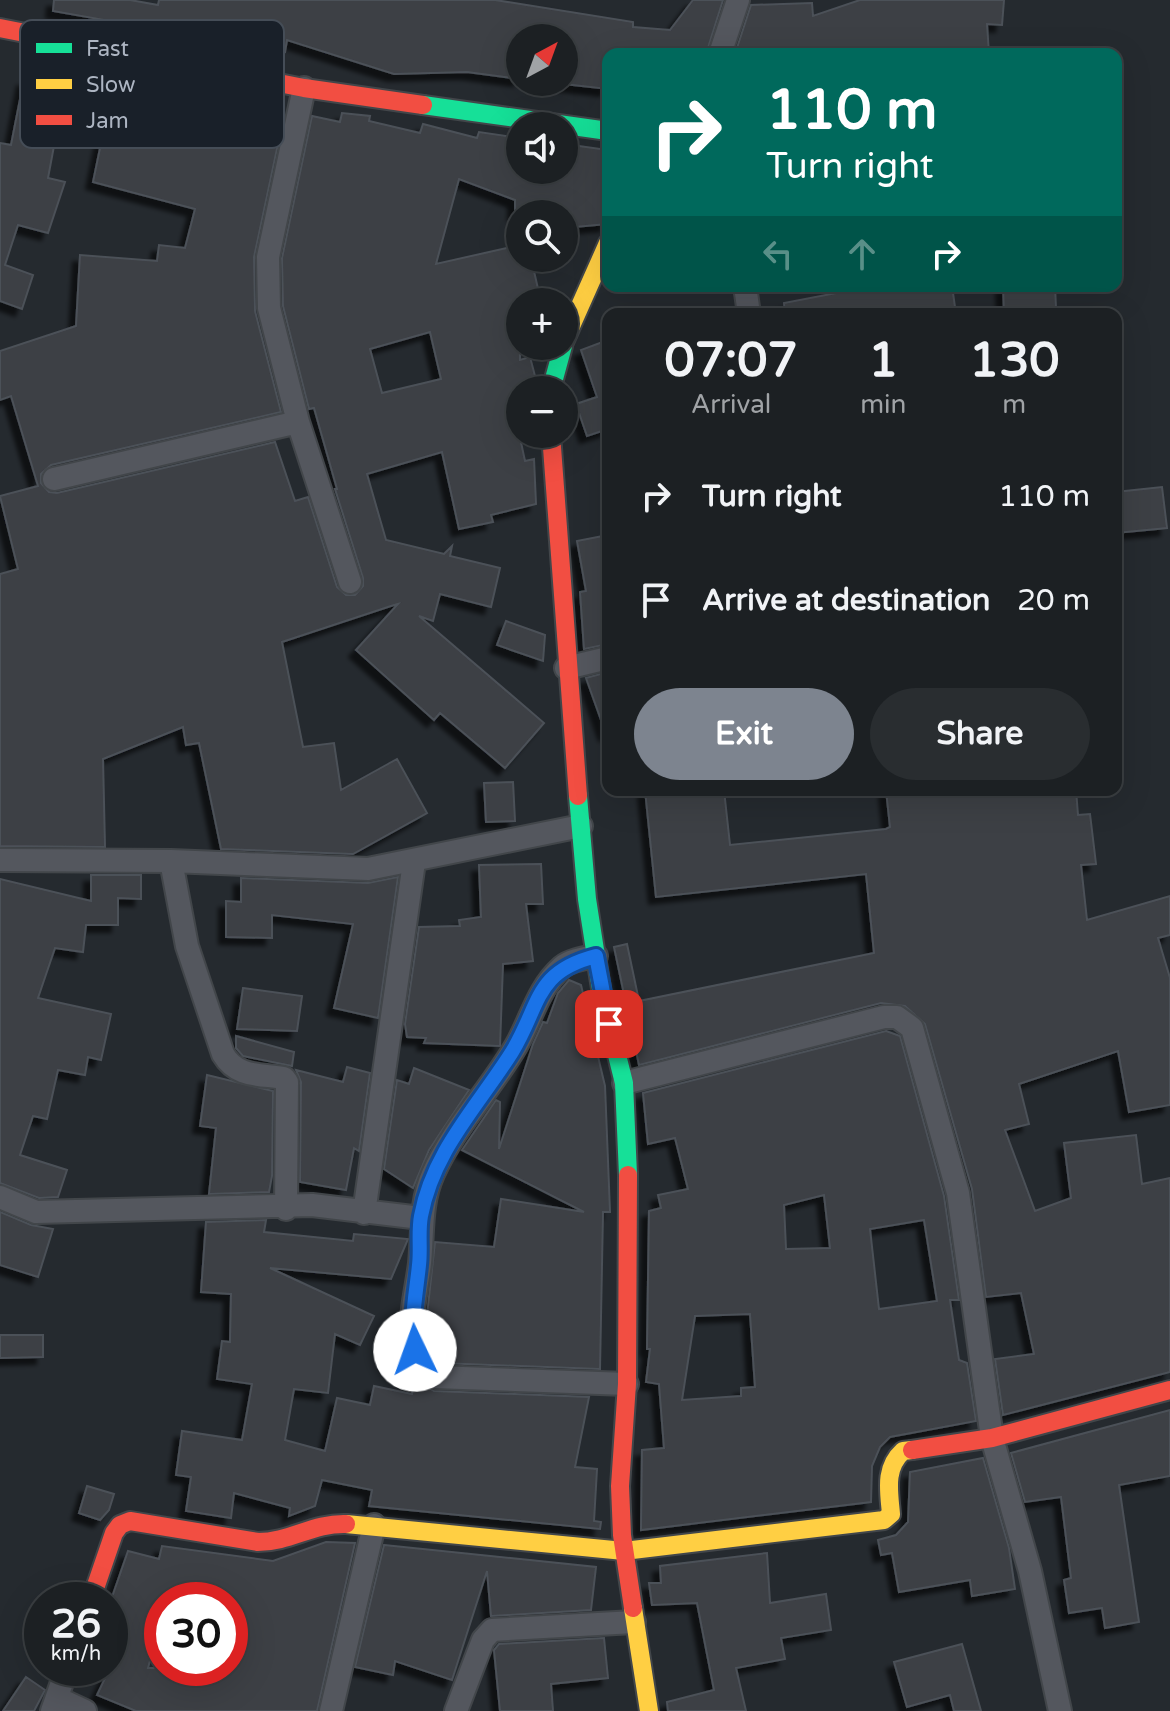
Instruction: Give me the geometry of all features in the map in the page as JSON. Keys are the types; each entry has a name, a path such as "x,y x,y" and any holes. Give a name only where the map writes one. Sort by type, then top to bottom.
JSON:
{"street":[{"path":"722,48 738,0"},
{"path":"0,28 20,32"},
{"path":"284,84 602,130"},
{"path":"304,88 275,218 267,284 269,308 298,422 350,582"},
{"path":"578,310 602,256"},
{"path":"54,479 298,422"},
{"path":"552,448 566,668 581,826 596,956 624,1083 630,1221 627,1384 620,1486 624,1551 649,1711"},
{"path":"566,668 602,659"},
{"path":"0,860 171,861 368,869 581,826"},
{"path":"171,861 187,946 223,1054 241,1073 284,1078 287,1082 286,1209"},
{"path":"364,1213 414,862"},
{"path":"596,956 563,966 541,993 506,1062 453,1135 432,1176 421,1218 420,1262 411,1320 415,1350 427,1372 446,1380 627,1384"},
{"path":"624,1083 884,1017 906,1021 916,1036 958,1193 992,1438 1030,1571 1060,1711"},
{"path":"0,1197 36,1212 286,1209 312,1205 421,1218"},
{"path":"97,1582 114,1533 125,1523 266,1542 314,1524 374,1525 624,1551 884,1520 891,1514 889,1470 898,1454 992,1438 1170,1390"},
{"path":"331,1711 374,1525"},
{"path":"456,1711 483,1640 492,1630 634,1622"},
{"path":"61,1686 54,1705 85,1711"}],"building":[{"path":"54,0 130,0 158,5 159,0 495,0 633,22 633,27 670,30 693,0 723,0 708,48 602,48 602,88 578,86 578,24 506,24 506,77 467,72 394,74 287,40 284,52 284,20 104,20 53,11"},
{"path":"860,0 1004,0 1002,25 987,24 989,48 737,48 751,5 812,3 813,16"},
{"path":"20,99 20,148 54,148 48,178 65,182 48,233 18,225 5,265 33,275 22,309 0,301 0,143 11,145"},
{"path":"342,113 370,116 369,121 420,133 423,124 477,138 479,132 506,136 506,184 578,184 578,146 602,149 602,224 578,227 578,200 515,200 459,179 436,264 506,248 506,272 534,272 538,288 506,288 506,360 531,360 535,376 506,376 506,448 522,448 525,461 534,459 536,504 491,515 493,522 459,529 442,452 367,474 386,540 444,554 452,546 450,556 500,568 491,607 440,594 433,621 419,616 544,723 505,768 440,713 434,720 356,650 398,604 282,642 303,747 334,743 341,790 397,759 427,813 353,854 221,849 199,743 186,745 183,727 103,759 105,847 0,846 0,574 18,569 0,496 38,486 11,396 0,400 0,351 76,326 80,255 157,261 159,245 185,248 195,209 93,182 100,148 277,148 254,257 255,311 281,412 51,465 41,474 41,483 49,492 57,493 275,442 295,501 308,497 337,587 346,595 355,595 363,586 363,578 314,408 309,409 283,306 282,258 312,116 340,122","holes":["430,332 441,379 382,393 370,349"]},
{"path":"842,292 953,292 955,308 784,308 784,303"},
{"path":"1003,292 1055,292 1056,308 1004,308"},
{"path":"602,342 602,431 587,436 578,403 597,397 581,350"},
{"path":"1162,487 1167,528 1122,532 1122,491"},
{"path":"602,536 602,645 584,649 580,592 586,591 577,541"},
{"path":"506,621 545,635 543,661 497,645"},
{"path":"602,674 602,723 586,678"},
{"path":"513,782 515,821 486,822 484,783"},
{"path":"646,796 725,796 730,845 886,829 890,827 887,796 1076,796 1078,815 1090,814 1096,864 1081,865 1087,920 1170,896 1170,935 1158,938 1170,978 1170,1105 1129,1112 1118,1051 1019,1084 1029,1124 1005,1130 1035,1211 1071,1198 1064,1143 1136,1135 1142,1184 1170,1178 1170,1372 1003,1415 995,1359 1034,1354 1021,1293 986,1297 972,1189 925,1024 905,1006 881,1003 639,1065 614,947 627,944 639,1001 874,953 866,874 656,897"},
{"path":"541,864 543,904 526,904 533,961 503,964 500,1046 424,1043 426,1038 407,1037 405,1024 419,927 460,926 459,920 481,917 479,865"},
{"path":"91,875 141,875 141,899 118,898 118,925 86,925 83,952 55,948 38,998 111,1014 101,1060 88,1057 85,1075 58,1070 47,1119 33,1116 20,1155 67,1170 58,1197 39,1198 0,1183 0,879 91,901"},
{"path":"398,877 378,1018 334,1008 353,924 272,915 272,938 226,937 226,901 241,902 241,878 368,883"},
{"path":"569,980 581,985 605,1086 610,1212 603,1212 600,1369 440,1363 429,1349 426,1325 435,1242 494,1247 501,1199 584,1212 462,1150 496,1100 500,1102 499,1149 533,1044 543,1022 547,1023 558,993"},
{"path":"243,988 302,996 297,1031 237,1029"},
{"path":"886,1031 900,1036 944,1196 959,1300 950,1300 959,1360 967,1363 976,1421 890,1437 880,1447 872,1466 871,1502 641,1530 642,1450 664,1448 659,1384 646,1382 650,1349 647,1349 649,1211 661,1208 658,1195 688,1189 675,1138 648,1144 643,1093","holes":["824,1195 830,1248 786,1249 784,1205","924,1220 937,1301 879,1309 870,1229","750,1314 755,1387 741,1388 741,1396 682,1400 695,1316"]},
{"path":"236,1036 294,1052 292,1066 243,1056 236,1048"},
{"path":"347,1067 370,1073 359,1151 354,1148 346,1190 300,1182 301,1082 296,1070 343,1082"},
{"path":"414,1068 469,1090 429,1150 413,1188 384,1169 397,1080 409,1084"},
{"path":"207,1075 273,1091 269,1192 209,1194 216,1128 200,1126"},
{"path":"0,1212 31,1225 53,1229 38,1277 0,1265"},
{"path":"266,1220 264,1232 353,1241 354,1234 408,1239 391,1279 270,1268 374,1316 360,1345 335,1334 328,1393 294,1389 285,1440 325,1451 337,1398 370,1405 374,1386 412,1394 414,1384 422,1384 434,1391 589,1397 575,1467 597,1469 594,1521 601,1522 600,1529 369,1506 372,1490 322,1480 315,1506 289,1516 290,1508 234,1493 231,1518 186,1511 191,1477 176,1475 182,1431 242,1440 252,1384 217,1379 222,1341 230,1342 231,1294 201,1292 206,1222"},
{"path":"0,1335 43,1335 43,1357 0,1358"},
{"path":"1170,1410 1170,1476 1119,1485 1139,1622 1105,1628 1102,1608 1069,1613 1064,1580 1071,1578 1061,1497 1025,1502 1011,1453"},
{"path":"983,1458 1009,1548 1015,1589 972,1596 970,1580 899,1592 892,1553 881,1555 878,1540 896,1535 908,1522 910,1472"},
{"path":"87,1486 114,1494 109,1510 100,1520 79,1513"},
{"path":"326,1542 355,1543 317,1711 136,1711 97,1695 101,1686 128,1686 128,1582 117,1582 128,1551 159,1559 162,1546 273,1561"},
{"path":"384,1545 596,1567 591,1610 491,1616 487,1571 452,1680 395,1661 393,1675 355,1667"},
{"path":"767,1553 770,1603 826,1594 831,1630 781,1638 785,1659 736,1668 746,1711 668,1711 667,1702 714,1690 697,1603 652,1605 649,1583 661,1583 660,1566"},
{"path":"604,1638 608,1678 551,1684 553,1711 500,1711 494,1650 499,1644"},
{"path":"962,1644 981,1711 954,1711 950,1695 907,1707 894,1662"},
{"path":"24,1680 24,1686 39,1686 45,1690 34,1711 3,1711"}],"traffic: fast":[{"path":"423,105 602,130"},
{"path":"555,376 559,360"},
{"path":"578,796 587,899 602,995 624,1083 628,1175"}],"traffic: slow":[{"path":"578,310 602,256"},
{"path":"346,1524 624,1551 884,1520 891,1514 890,1472 903,1451 912,1450"},
{"path":"633,1608 649,1711"}],"traffic: jam":[{"path":"0,28 20,32"},
{"path":"284,84 423,105"},
{"path":"552,448 578,796"},
{"path":"628,1175 627,1384 620,1486 622,1535 633,1608"},
{"path":"912,1450 992,1438 1170,1390"},
{"path":"97,1582 114,1533 120,1525 130,1521 258,1542 281,1539 323,1526 346,1524"}],"route":[{"path":"415,1350 411,1320 420,1262 421,1218 432,1176 453,1135 518,1043 541,993 563,966 596,956 609,1024"}]}
